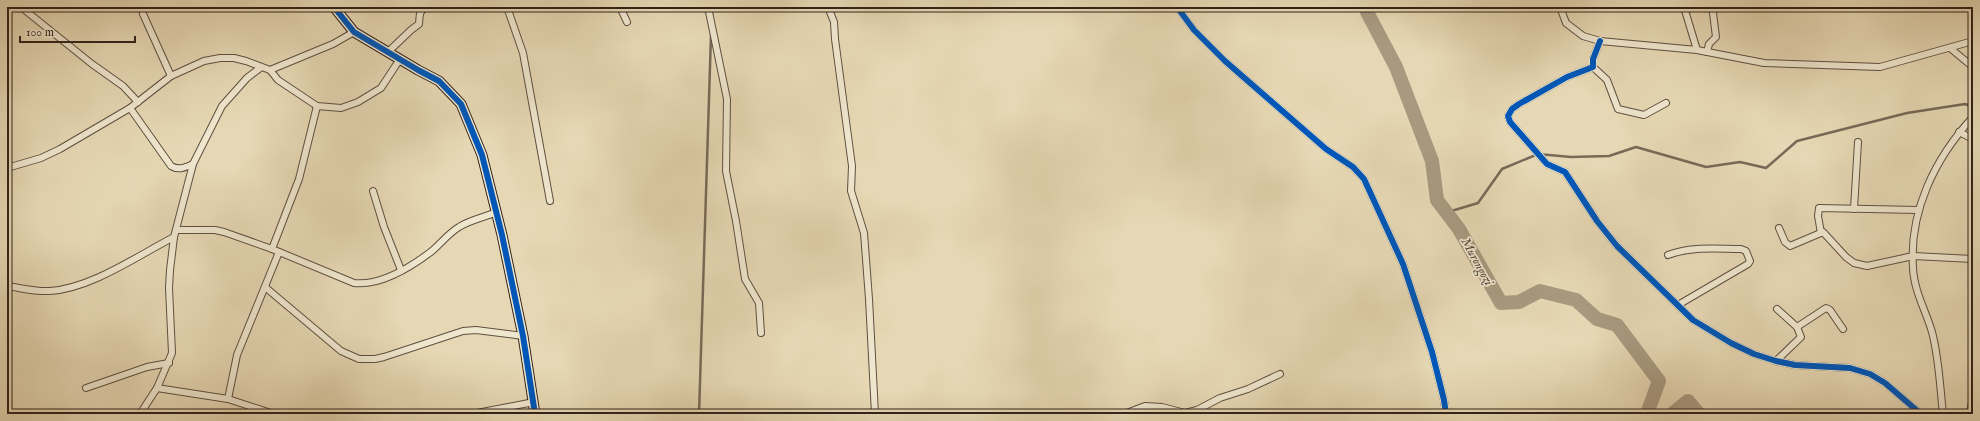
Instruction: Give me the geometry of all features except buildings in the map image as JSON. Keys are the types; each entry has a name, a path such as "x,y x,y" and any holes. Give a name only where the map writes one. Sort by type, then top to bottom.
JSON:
{"street":[{"path":"21,7 92,64 123,86 138,102"},
{"path":"334,7 354,32 439,81 461,104 482,155 497,212 523,336 536,414"},
{"path":"388,52 410,30 419,24 419,15 421,10 426,7"},
{"path":"507,7 524,53 550,201"},
{"path":"620,7 627,22"},
{"path":"708,7 727,99 726,172 736,221 745,279 759,303 761,333"},
{"path":"828,7 834,22 834,39 852,166 851,192 854,206 864,234 875,414"},
{"path":"1177,7 1194,30 1225,61 1326,149 1354,166 1364,179 1403,264 1432,352 1446,414"},
{"path":"1560,7 1566,23 1583,36 1600,41 1697,50 1764,63 1880,67 1973,41"},
{"path":"1684,7 1697,50"},
{"path":"1707,52 1709,44 1716,37 1713,13 1715,7"},
{"path":"143,14 171,76"},
{"path":"270,70 333,44 354,32"},
{"path":"1600,41 1593,59 1593,67 1607,80 1618,109 1644,115 1666,103"},
{"path":"1950,48 1973,67"},
{"path":"7,168 41,158 60,149 130,108 171,76 193,65 220,58 234,58 260,68 270,70 283,83 317,106 341,108 369,97 381,88 400,59"},
{"path":"1593,67 1567,77 1519,104 1508,116 1510,122 1547,164 1565,172 1597,222 1617,246 1693,320 1724,339 1754,354 1776,361 1795,365 1850,368 1870,374 1885,382 1921,414"},
{"path":"140,414 157,388 169,363 172,345 168,288 175,234 193,164 222,106 247,78 260,68"},
{"path":"272,249 299,179 317,106"},
{"path":"130,108 171,166 174,168 184,168 193,164"},
{"path":"1943,414 1932,333 1917,293 1913,268 1913,232 1918,210 1939,160 1959,132 1973,117"},
{"path":"1959,132 1973,139"},
{"path":"1854,210 1858,142"},
{"path":"373,190 384,227 402,270"},
{"path":"1821,233 1818,216 1819,208 1854,210 1918,210"},
{"path":"7,286 37,291 69,288 87,282 175,234 215,230 272,249 354,283 369,282 402,270 432,250 460,226 497,212"},
{"path":"1779,228 1785,242 1790,246 1821,233 1827,234 1846,257 1854,263 1867,266 1913,256 1973,259"},
{"path":"1668,255 1677,252 1701,249 1741,249 1746,251 1750,261 1748,264 1678,305"},
{"path":"228,399 237,355 279,252"},
{"path":"265,287 341,351 359,359 375,359 384,357 463,331 476,330 523,336"},
{"path":"1797,327 1826,308 1830,310 1843,329"},
{"path":"1776,361 1801,337 1797,327 1777,309"},
{"path":"86,388 147,367 169,363"},
{"path":"1124,414 1145,406 1162,407 1185,413 1197,410 1220,398 1248,389 1280,374"},
{"path":"157,388 228,399 274,414"},
{"path":"1970,414 1973,395"},
{"path":"472,414 534,402"}],"waterway":[{"path":"712,7 712,14"},
{"name":"Murongozi","path":"1367,7 1367,12 1396,67 1432,161 1437,200 1459,229 1501,303 1519,302 1540,291 1576,300 1597,319 1617,325 1659,381 1648,411 1652,414"},
{"path":"699,414 711,35"},
{"path":"1448,212 1478,203 1502,169 1538,154 1571,157 1609,156 1636,147 1706,167 1740,162 1766,168 1797,141 1907,113 1965,104 1973,107"},
{"name":"Murongozi","path":"1672,414 1688,401 1699,414"}],"cycle path":[{"path":"334,7 354,32 439,81 461,104 482,155 502,235 523,336 535,414"},
{"path":"1177,7 1194,30 1225,61 1326,149 1353,167 1364,179 1403,264 1432,352 1446,414"},
{"path":"1600,41 1593,59 1593,67 1567,77 1519,104 1512,109 1508,116 1510,122 1547,164 1565,172 1597,221 1617,246 1693,320 1731,343 1754,354 1776,361 1795,365 1850,368 1870,374 1885,383 1921,414"}]}
